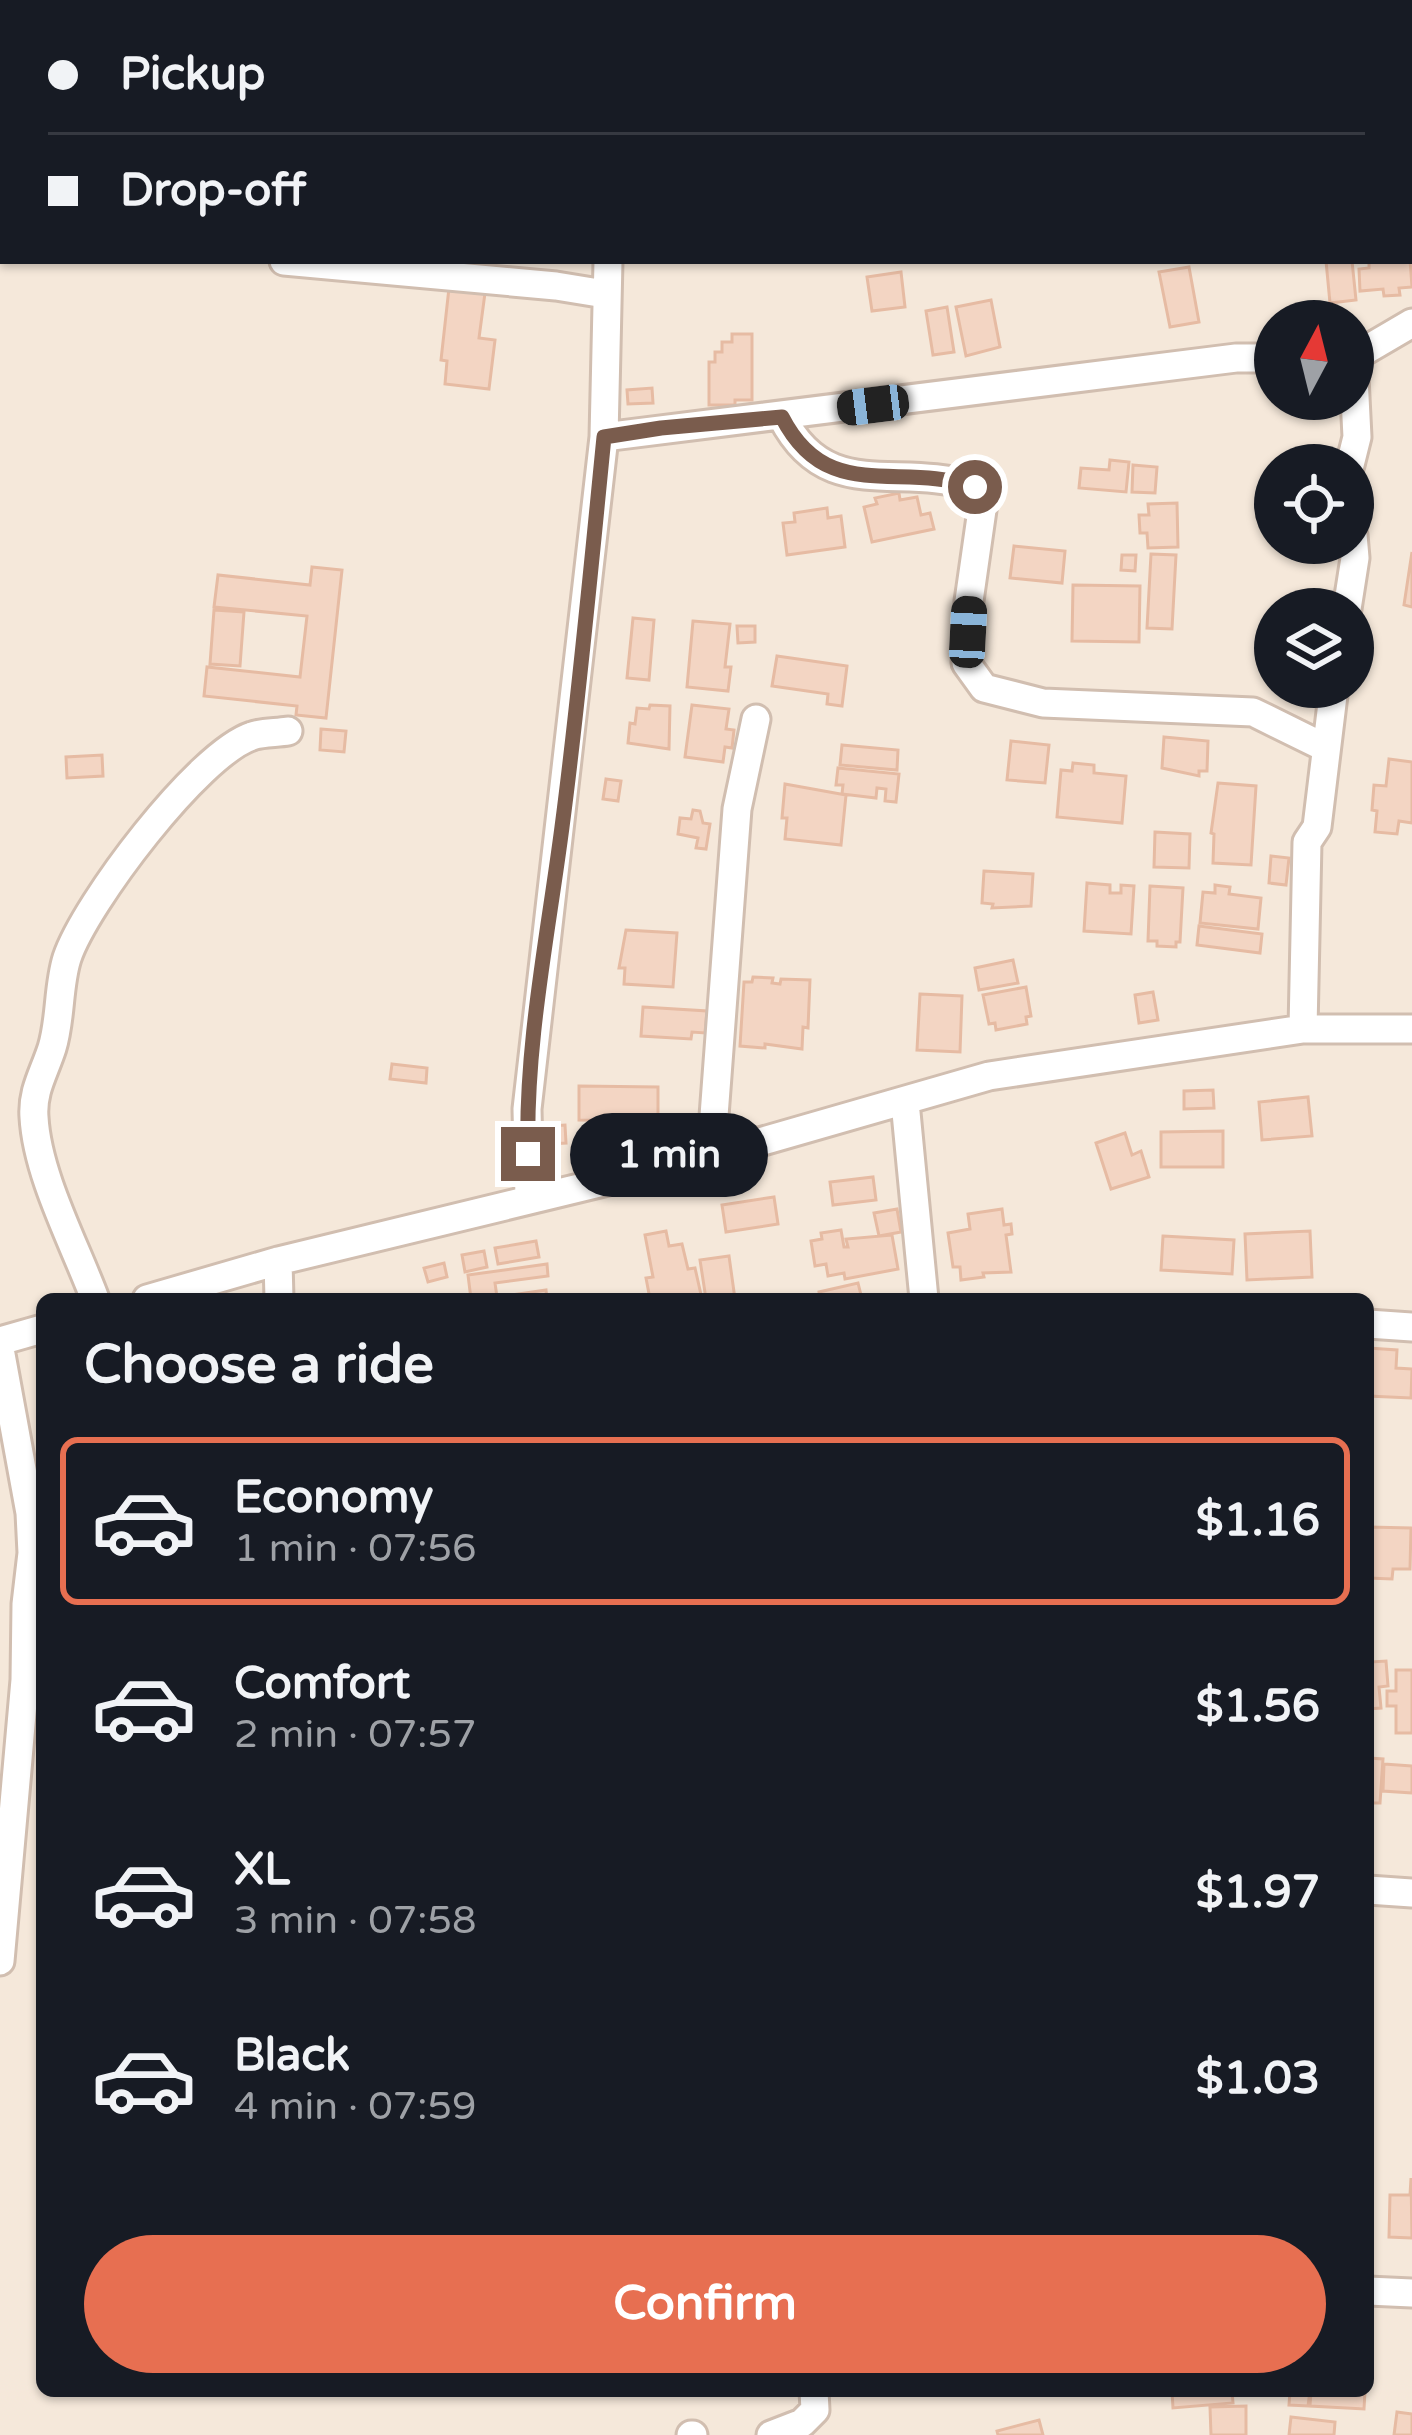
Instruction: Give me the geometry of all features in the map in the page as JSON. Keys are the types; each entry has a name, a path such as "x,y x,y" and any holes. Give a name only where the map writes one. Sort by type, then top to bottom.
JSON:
{"street":[{"path":"317,264 605,294"},
{"path":"530,1198 529,1087 604,437 608,264"},
{"path":"1374,346 1412,323"},
{"path":"604,437 1254,358"},
{"path":"782,417 796,445 826,468 871,476 949,478 975,487 983,503 966,663 984,688 1043,703 1252,712 1324,747"},
{"path":"1304,1029 1307,842 1316,827 1330,708"},
{"path":"711,1156 737,809 756,719"},
{"path":"93,1293 46,1171 34,1123 33,1095 52,1046 67,958 88,916 148,830 209,765 250,736 288,731"},
{"path":"167,1293 278,1261 711,1156 989,1076 1304,1029 1412,1029"},
{"path":"904,1102 923,1293"},
{"path":"278,1261 279,1293"},
{"path":"1374,1324 1412,1327"},
{"path":"1,1969 12,1682 30,1513 0,1345 36,1331"},
{"path":"1374,1890 1412,1893"},
{"path":"1374,2291 1412,2294"},
{"path":"771,2435 802,2423 815,2410 814,2397"}],"shaded area":[{"path":"0,264 1412,264 1412,2435 0,2435"}],"building":[{"path":"1326,264 1352,264 1356,300 1330,300"},
{"path":"1369,264 1410,264 1412,287 1399,288 1400,295 1384,296 1383,289 1360,291 1359,269"},
{"path":"1189,267 1199,322 1170,327 1159,272"},
{"path":"901,272 905,307 872,311 867,277"},
{"path":"449,288 485,293 479,338 495,340 489,389 445,384 447,361 441,360"},
{"path":"991,300 1000,347 966,356 956,307"},
{"path":"947,307 954,352 933,355 926,311"},
{"path":"732,334 752,334 752,400 709,405 709,362 715,362 715,352 722,352 722,342 732,342"},
{"path":"652,388 653,403 628,404 627,390"},
{"path":"1110,460 1129,462 1126,492 1079,488 1081,468 1109,470"},
{"path":"1133,465 1157,467 1155,493 1132,492"},
{"path":"899,493 900,500 917,497 921,515 930,513 934,529 872,542 864,507 877,504 875,498"},
{"path":"1177,503 1178,547 1148,548 1147,533 1140,533 1139,515 1149,515 1148,504"},
{"path":"827,508 828,518 841,516 845,547 787,555 783,523 795,522 794,513"},
{"path":"1014,546 1065,551 1062,583 1010,578"},
{"path":"1412,552 1412,607 1404,605"},
{"path":"1151,554 1176,555 1172,629 1147,628"},
{"path":"1122,555 1136,555 1135,571 1121,570"},
{"path":"312,567 342,570 326,718 296,715 297,706 204,696 207,667 300,677 307,616 214,607 218,575 310,585"},
{"path":"1073,585 1140,586 1139,642 1072,641"},
{"path":"214,610 244,612 240,666 210,664"},
{"path":"633,618 654,620 649,680 627,678"},
{"path":"693,621 730,624 725,667 731,667 728,691 687,687"},
{"path":"737,626 755,626 755,642 738,643"},
{"path":"777,656 847,666 842,706 827,704 828,694 772,686"},
{"path":"650,705 670,706 669,749 628,743 637,708 649,709"},
{"path":"692,705 729,709 726,729 734,730 732,748 725,747 723,762 685,757"},
{"path":"321,729 346,731 344,752 320,750"},
{"path":"1164,737 1208,741 1207,771 1199,771 1199,776 1162,768"},
{"path":"1011,741 1049,745 1045,783 1007,780"},
{"path":"842,745 898,750 897,770 840,765"},
{"path":"102,755 103,776 67,778 66,757"},
{"path":"1389,759 1412,762 1412,823 1399,821 1397,834 1375,832 1377,811 1372,810 1374,785 1386,786"},
{"path":"1073,763 1094,765 1094,773 1126,776 1122,823 1057,817 1061,770 1072,771"},
{"path":"838,768 899,774 896,802 885,801 886,789 877,788 876,798 842,794 843,785 836,785"},
{"path":"606,779 621,781 618,801 603,799"},
{"path":"1218,783 1256,786 1251,865 1213,863 1211,833"},
{"path":"785,784 846,795 841,845 785,839"},
{"path":"693,810 700,811 703,823 710,824 706,849 696,848 698,838 678,834 680,818 691,819"},
{"path":"1155,832 1190,834 1189,868 1154,867"},
{"path":"1271,856 1289,858 1286,885 1269,883"},
{"path":"984,871 1033,874 1031,906 992,908 993,904 982,903"},
{"path":"1087,883 1110,885 1110,893 1121,893 1121,885 1134,886 1131,934 1084,931"},
{"path":"1215,885 1230,887 1229,894 1261,898 1258,929 1200,923 1203,892 1215,893"},
{"path":"1150,886 1183,888 1176,947 1148,941"},
{"path":"1199,926 1262,934 1260,953 1197,945"},
{"path":"626,930 677,933 673,987 624,984 625,968 619,968"},
{"path":"1013,960 1018,983 979,990 975,968"},
{"path":"753,977 773,978 772,983 780,984 781,979 810,980 802,1049 740,1046 744,982 752,982"},
{"path":"1026,987 1031,1016 1026,1017 1027,1024 996,1030 995,1023 989,1024 983,995"},
{"path":"1153,992 1158,1020 1139,1023 1135,995"},
{"path":"920,994 962,996 960,1052 917,1050"},
{"path":"643,1007 707,1011 705,1033 692,1032 691,1039 641,1036"},
{"path":"392,1064 427,1068 426,1083 390,1079"},
{"path":"579,1086 658,1087 658,1121 579,1120"},
{"path":"1213,1090 1214,1108 1184,1109 1184,1091"},
{"path":"1308,1097 1312,1136 1262,1140 1259,1102"},
{"path":"685,1124 688,1144 661,1148 659,1128"},
{"path":"565,1125 566,1143 550,1144 549,1126"},
{"path":"650,1126 654,1151 601,1159 598,1135"},
{"path":"1223,1131 1223,1167 1161,1167 1161,1132"},
{"path":"1125,1133 1132,1155 1141,1151 1149,1177 1111,1189 1096,1143"},
{"path":"873,1177 876,1200 833,1205 830,1182"},
{"path":"774,1197 778,1224 726,1232 722,1205"},
{"path":"897,1209 901,1232 879,1236 874,1213"},
{"path":"1002,1209 1004,1225 1011,1224 1012,1234 1006,1235 1011,1272 961,1280 960,1267 953,1267 948,1233 970,1229 968,1214"},
{"path":"841,1230 844,1247 848,1247 846,1239 892,1235 898,1269 845,1279 844,1273 828,1276 826,1264 815,1266 811,1241 822,1239 821,1233"},
{"path":"666,1231 669,1246 682,1244 688,1269 695,1268 701,1293 649,1293 646,1278 653,1277 645,1235"},
{"path":"1310,1231 1312,1277 1247,1280 1245,1234"},
{"path":"1163,1236 1234,1240 1232,1274 1161,1270"},
{"path":"536,1241 539,1257 498,1264 495,1248"},
{"path":"484,1251 487,1267 465,1272 462,1255"},
{"path":"729,1256 734,1293 705,1293 700,1260"},
{"path":"444,1263 447,1277 428,1282 424,1268"},
{"path":"547,1264 548,1276 495,1283 496,1293 470,1293 468,1275"},
{"path":"858,1283 860,1293 819,1293"},
{"path":"1374,1348 1397,1350 1396,1368 1412,1369 1411,1398 1374,1396"},
{"path":"1374,1527 1411,1528 1410,1569 1393,1569 1392,1579 1374,1578"},
{"path":"1386,1661 1388,1686 1379,1687 1381,1708 1374,1709 1374,1662"},
{"path":"1396,1670 1412,1670 1412,1733 1396,1733 1396,1706 1387,1706 1387,1691 1396,1691"},
{"path":"1374,1758 1383,1759 1380,1803 1374,1803"},
{"path":"1384,1764 1412,1766 1412,1793 1383,1791"},
{"path":"1411,2178 1412,2238 1389,2237 1390,2195 1410,2195"},
{"path":"1172,2397 1232,2397 1233,2403 1173,2408"},
{"path":"1290,2397 1309,2397 1308,2406 1289,2405"},
{"path":"1311,2397 1365,2397 1364,2409 1310,2406"},
{"path":"1246,2406 1246,2435 1211,2435 1210,2407"},
{"path":"1397,2412 1412,2414 1412,2435 1394,2435"},
{"path":"1291,2417 1335,2422 1334,2435 1289,2435"},
{"path":"1039,2420 1043,2435 998,2435 997,2431"}],"route":[{"path":"528,1154 527,1109 536,1021 563,821 604,437 782,417 796,445 826,468 871,476 949,478 975,487"}]}
